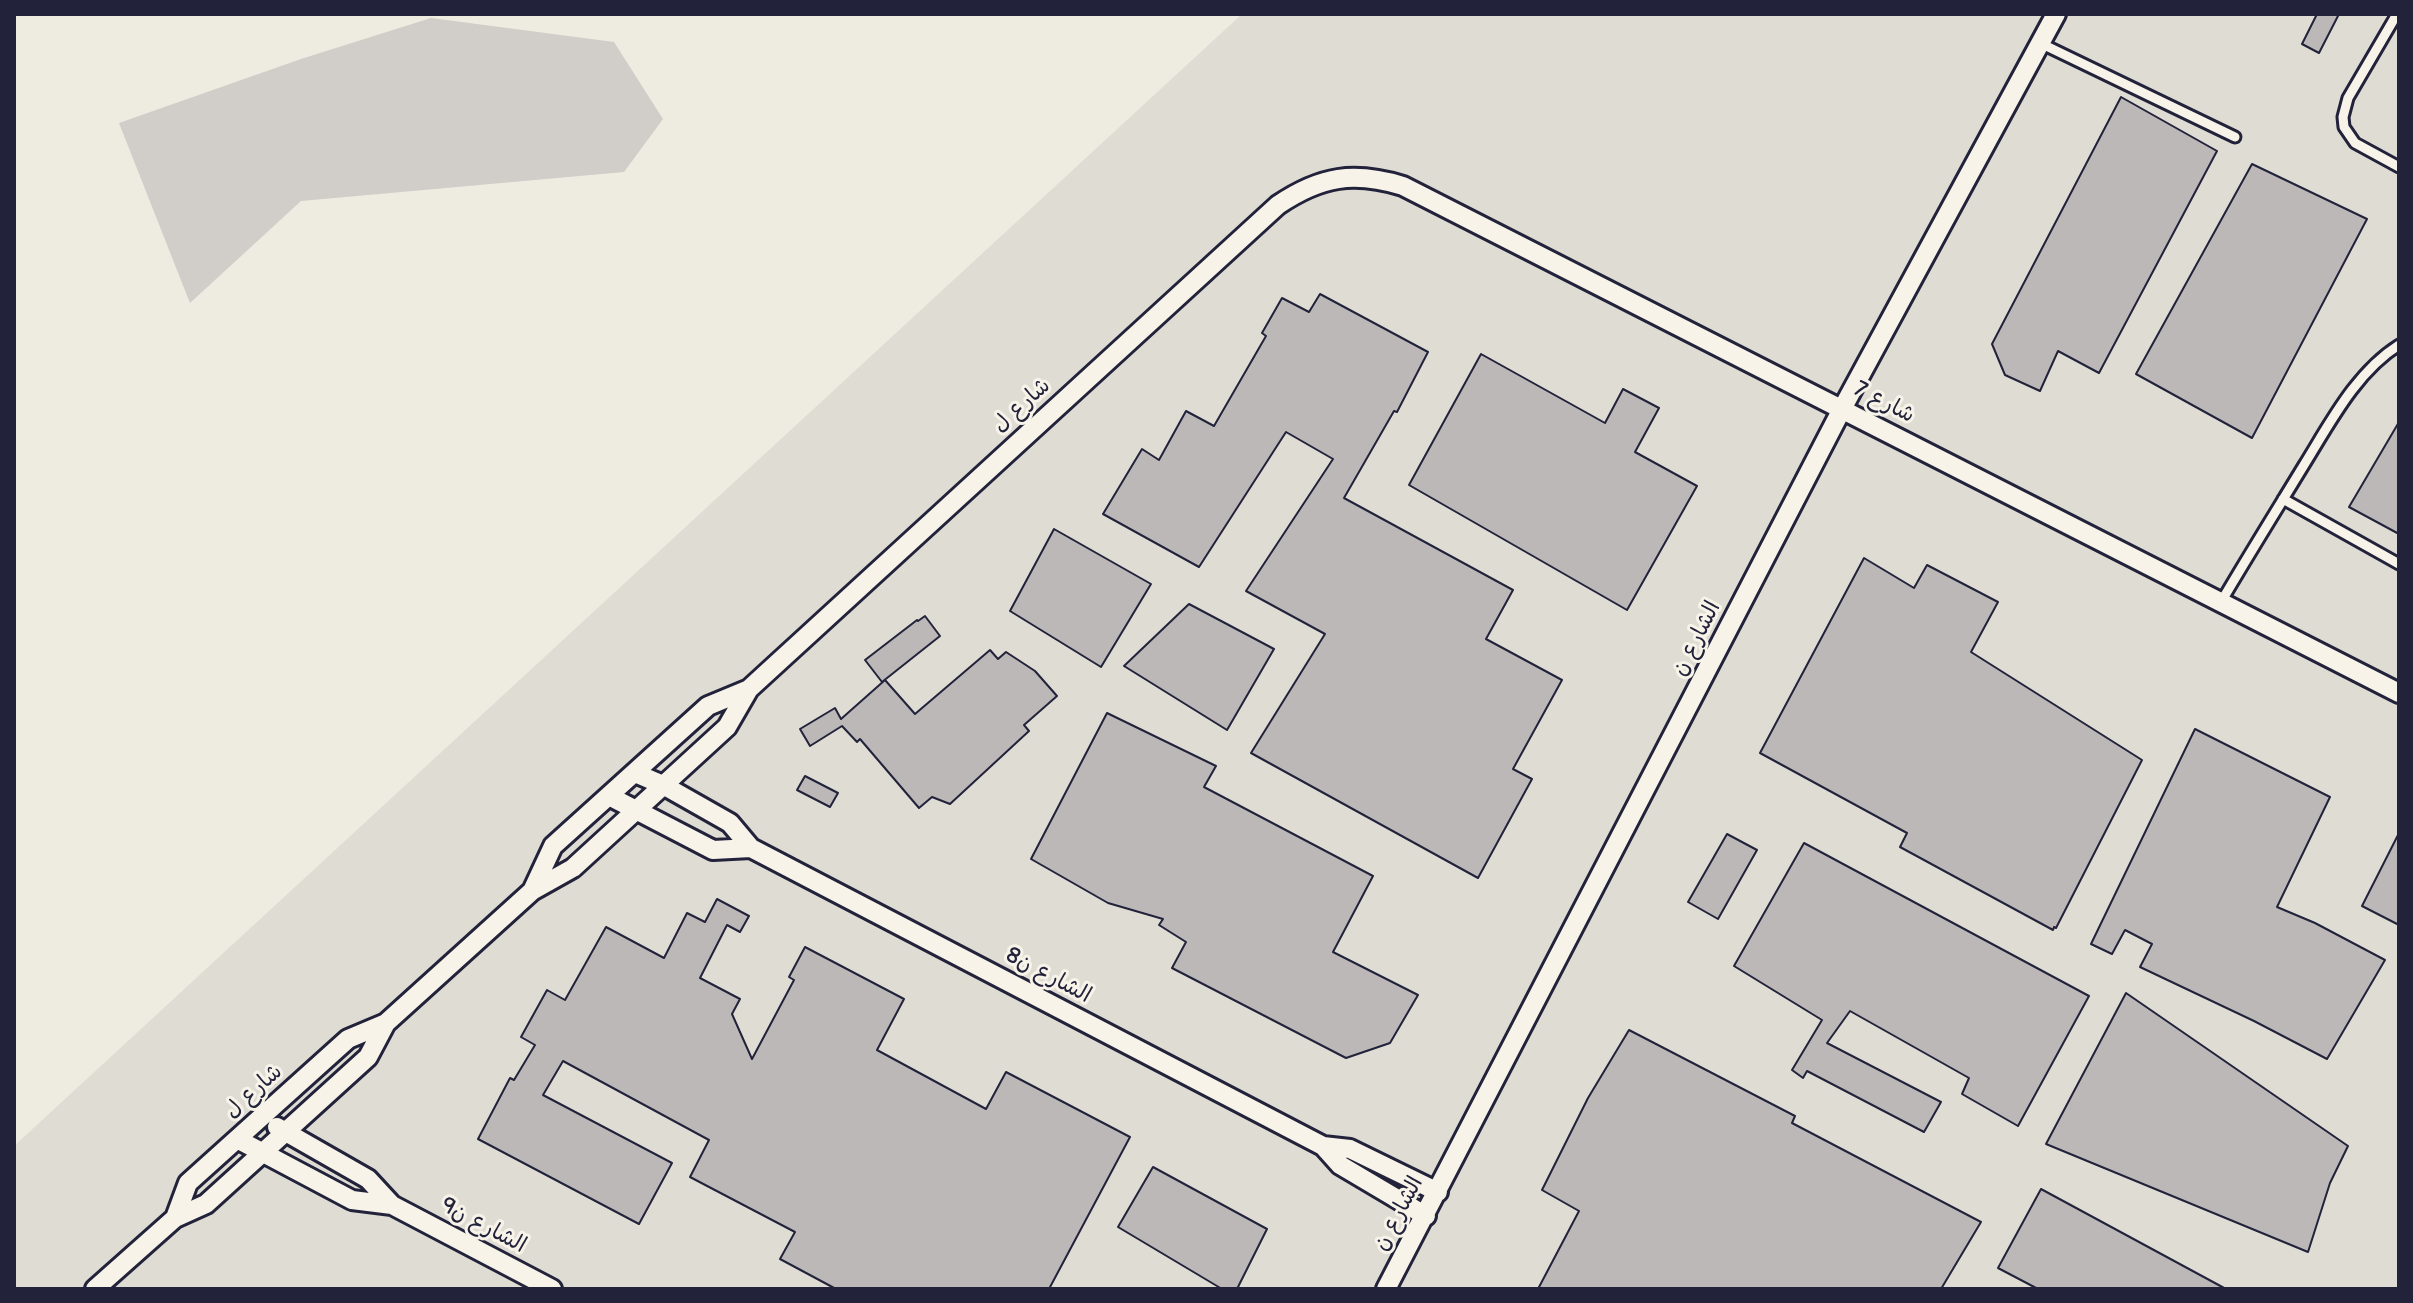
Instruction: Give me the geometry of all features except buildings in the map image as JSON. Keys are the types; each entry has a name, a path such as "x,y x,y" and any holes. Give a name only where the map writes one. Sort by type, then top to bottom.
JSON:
{"street":[{"name":"الشارع ن","path":"1386,1289 1842,409 2056,14"},
{"name":"شارع 7","path":"1340,178 1358,176 1403,186 2399,693"},
{"name":"شارع ل","path":"175,1218 188,1183 348,1039 386,1023 532,891 573,868 727,727 749,689 1278,205 1298,192 1340,178"},
{"name":"شارع ل","path":"532,891 553,846 708,706 749,689"},
{"name":"الشارع ن8","path":"635,773 663,785 730,823 751,848 1323,1146 1340,1165 1426,1216"},
{"name":"الشارع ن8","path":"609,796 713,850 751,848"},
{"name":"شارع ل","path":"95,1289 175,1218 206,1204 262,1154 368,1057 386,1023"},
{"name":"الشارع ن9","path":"260,1117 368,1179 392,1205 552,1289"},
{"name":"الشارع ن9","path":"237,1139 352,1200 392,1205"},
{"name":"الشارع ن8","path":"1323,1146 1350,1149 1438,1192"}],"lane":[{"path":"2397,14 2348,98 2343,117 2344,127 2355,143 2399,167"},
{"path":"2040,43 2235,137"},
{"path":"2221,602 2344,401 2384,355 2399,345"},
{"path":"2283,499 2399,564"}],"shaded area":[{"path":"1242,14 2399,14 2399,1289 14,1289 14,1146"},
{"path":"431,18 614,42 663,119 624,172 301,201 190,303 119,123 301,59"}]}
